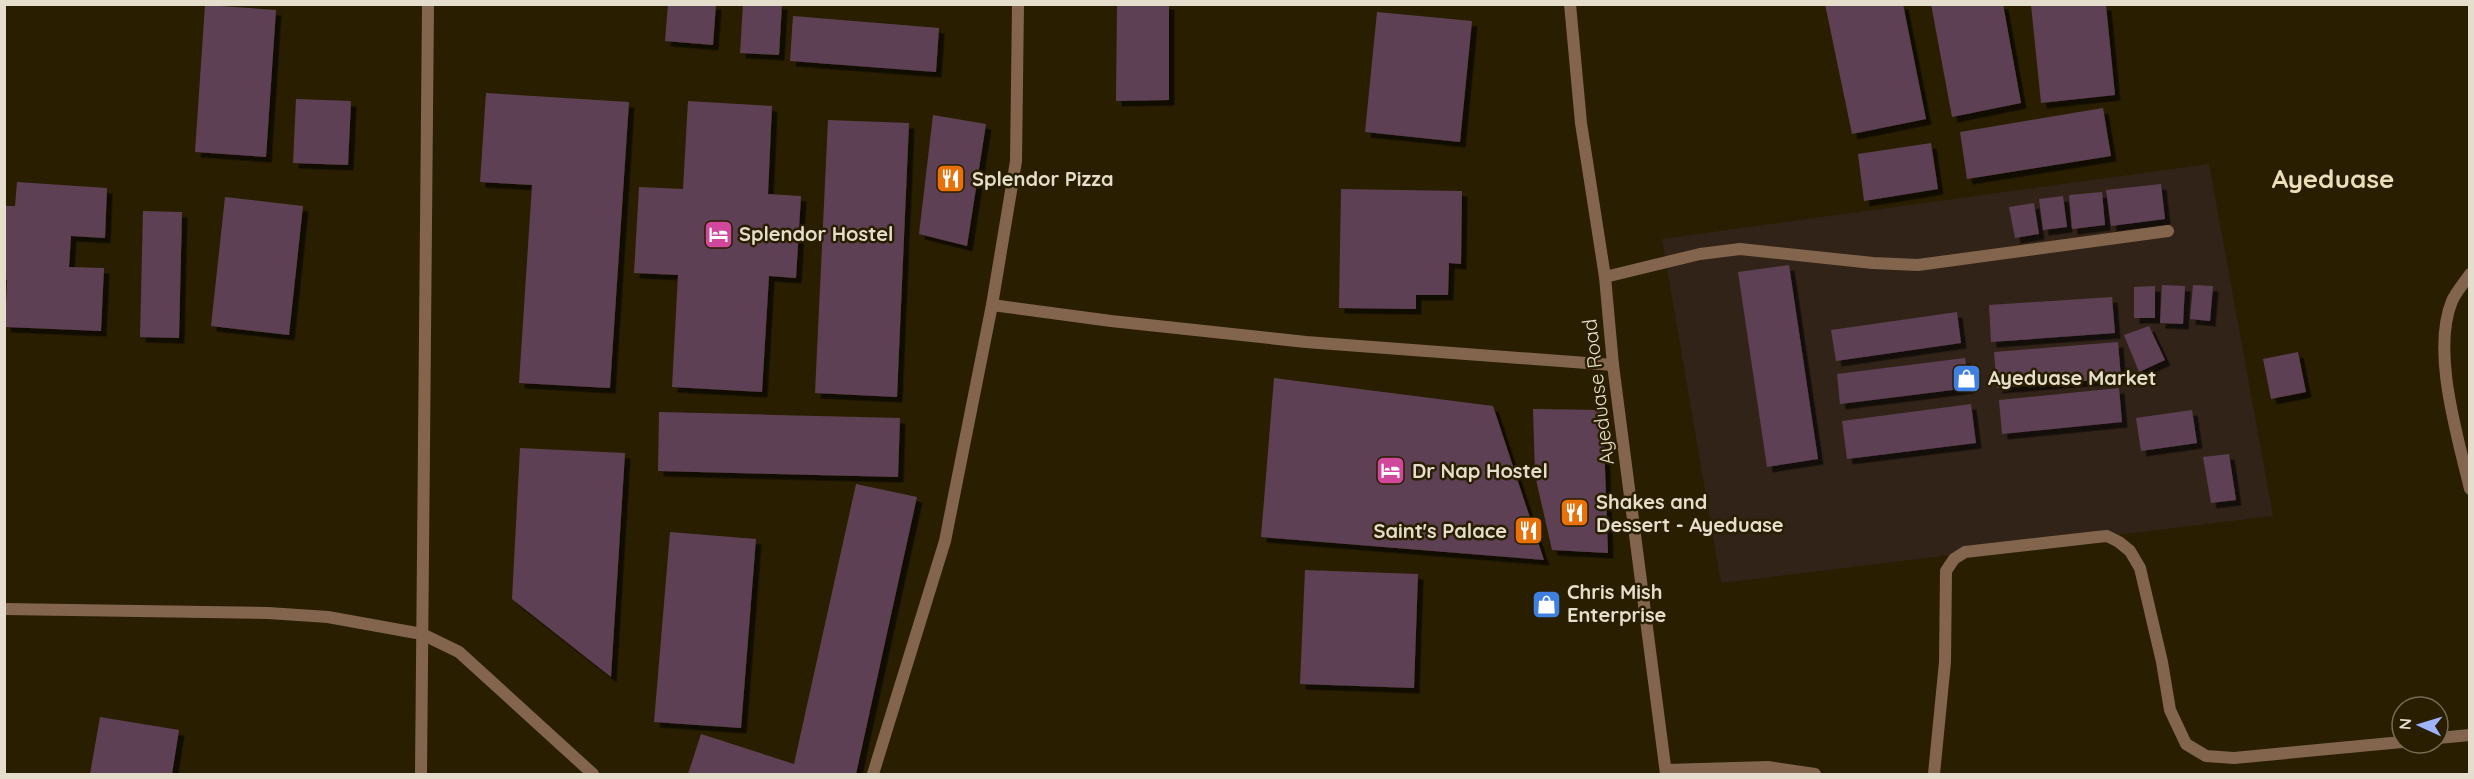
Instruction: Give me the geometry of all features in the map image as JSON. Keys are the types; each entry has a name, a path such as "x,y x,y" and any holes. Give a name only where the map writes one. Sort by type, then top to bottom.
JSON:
{"street":[{"path":"421,774 428,4"},
{"path":"873,774 945,541 992,305 1016,161 1018,4"},
{"name":"Ayeduase Road","path":"1570,4 1581,123 1605,277 1613,365 1666,772"},
{"path":"1605,277 1700,254 1740,249 1873,263 1918,265 2168,231"},
{"path":"2469,274 2451,302 2443,344 2453,422 2469,489"},
{"path":"992,305 1295,341 1613,365"},
{"path":"1934,774 1945,662 1946,571 1951,562 1965,552 2108,536 2130,551 2140,568 2162,662 2170,710 2186,744 2206,756 2234,758 2390,743"},
{"path":"4,609 268,613 328,617 422,634 459,652 592,774"},
{"path":"2450,737 2469,735"},
{"path":"1666,772 1768,767 1815,774"}],"shaded area":[{"name":"Ayeduase Market","path":"2209,164 2273,516 1721,583 1662,239"}],"building":[{"path":"668,4 716,4 713,45 665,41"},
{"path":"743,4 782,4 779,55 740,53"},
{"path":"1117,4 1169,4 1169,100 1116,101"},
{"path":"1825,4 1903,4 1926,119 1852,134"},
{"path":"1931,4 2003,4 2021,103 1952,117"},
{"path":"205,5 276,10 266,157 195,152"},
{"path":"2031,5 2106,5 2115,95 2041,103"},
{"path":"1377,12 1472,21 1460,142 1365,132"},
{"path":"793,16 939,28 936,72 790,61"},
{"path":"486,93 629,102 610,388 519,383 532,185 480,182"},
{"path":"296,99 351,101 348,165 293,163"},
{"name":"Splendor Hostel","path":"688,101 772,106 768,194 801,196 796,278 769,276 762,392 672,387 678,275 634,273 639,187 683,189"},
{"path":"2103,108 2111,156 1967,179 1960,132"},
{"name":"Splendor Pizza","path":"933,115 986,124 967,246 919,234"},
{"path":"828,120 909,123 897,397 815,393"},
{"path":"1931,143 1938,189 1864,201 1858,154"},
{"path":"17,182 107,188 105,238 71,236 69,267 104,268 101,331 5,327 7,280 4,279 4,206 15,206"},
{"path":"2161,184 2165,219 2111,226 2106,190"},
{"path":"1341,189 1462,191 1461,264 1449,263 1448,295 1416,295 1416,309 1339,308"},
{"path":"2102,192 2105,225 2072,229 2069,195"},
{"path":"2063,196 2067,227 2043,230 2039,199"},
{"path":"225,197 303,206 289,335 211,326"},
{"path":"2034,203 2039,234 2015,238 2009,207"},
{"path":"143,211 182,212 179,338 140,337"},
{"path":"1789,265 1818,459 1767,467 1738,272"},
{"path":"2162,285 2185,286 2183,324 2160,323"},
{"path":"2193,285 2213,286 2210,321 2190,319"},
{"path":"2155,286 2155,318 2134,318 2134,287"},
{"path":"2112,297 2115,333 1991,342 1989,305"},
{"path":"1957,312 1961,343 1836,361 1831,330"},
{"path":"2149,326 2165,360 2139,372 2124,335"},
{"path":"2118,342 2121,378 1997,388 1994,352"},
{"path":"2298,352 2306,392 2271,399 2263,359"},
{"path":"1965,358 1969,388 1840,404 1837,374"},
{"name":"Dr Nap Hostel","path":"1274,378 1493,406 1544,560 1261,537"},
{"path":"2119,388 2122,422 2002,434 1999,400"},
{"path":"1971,404 1976,443 1847,459 1842,421"},
{"name":"Shakes and Dessert - Ayeduase","path":"1533,409 1603,410 1608,553 1552,550 1535,475"},
{"path":"2192,410 2197,443 2141,451 2136,418"},
{"path":"659,412 900,418 898,477 658,471"},
{"path":"520,448 625,453 611,677 512,599"},
{"path":"2229,454 2236,500 2211,503 2203,457"},
{"path":"856,484 917,497 856,774 688,774 701,734 794,764"},
{"path":"670,532 756,539 741,728 654,722"},
{"path":"1305,570 1418,574 1414,688 1300,684"},
{"path":"100,717 179,730 172,774 90,774"}],"place":[{"name":"Splendor Pizza","path":"951,179"},
{"name":"Splendor Hostel","path":"718,234"},
{"name":"Ayeduase Market","path":"1967,378"},
{"name":"Dr Nap Hostel","path":"1391,471"},
{"name":"Shakes and Dessert - Ayeduase","path":"1575,513"},
{"name":"Saint's Palace","path":"1528,531"},
{"name":"Chris Mish Enterprise","path":"1546,604"}],"district":[{"name":"Ayeduase","path":"2333,179"}]}
